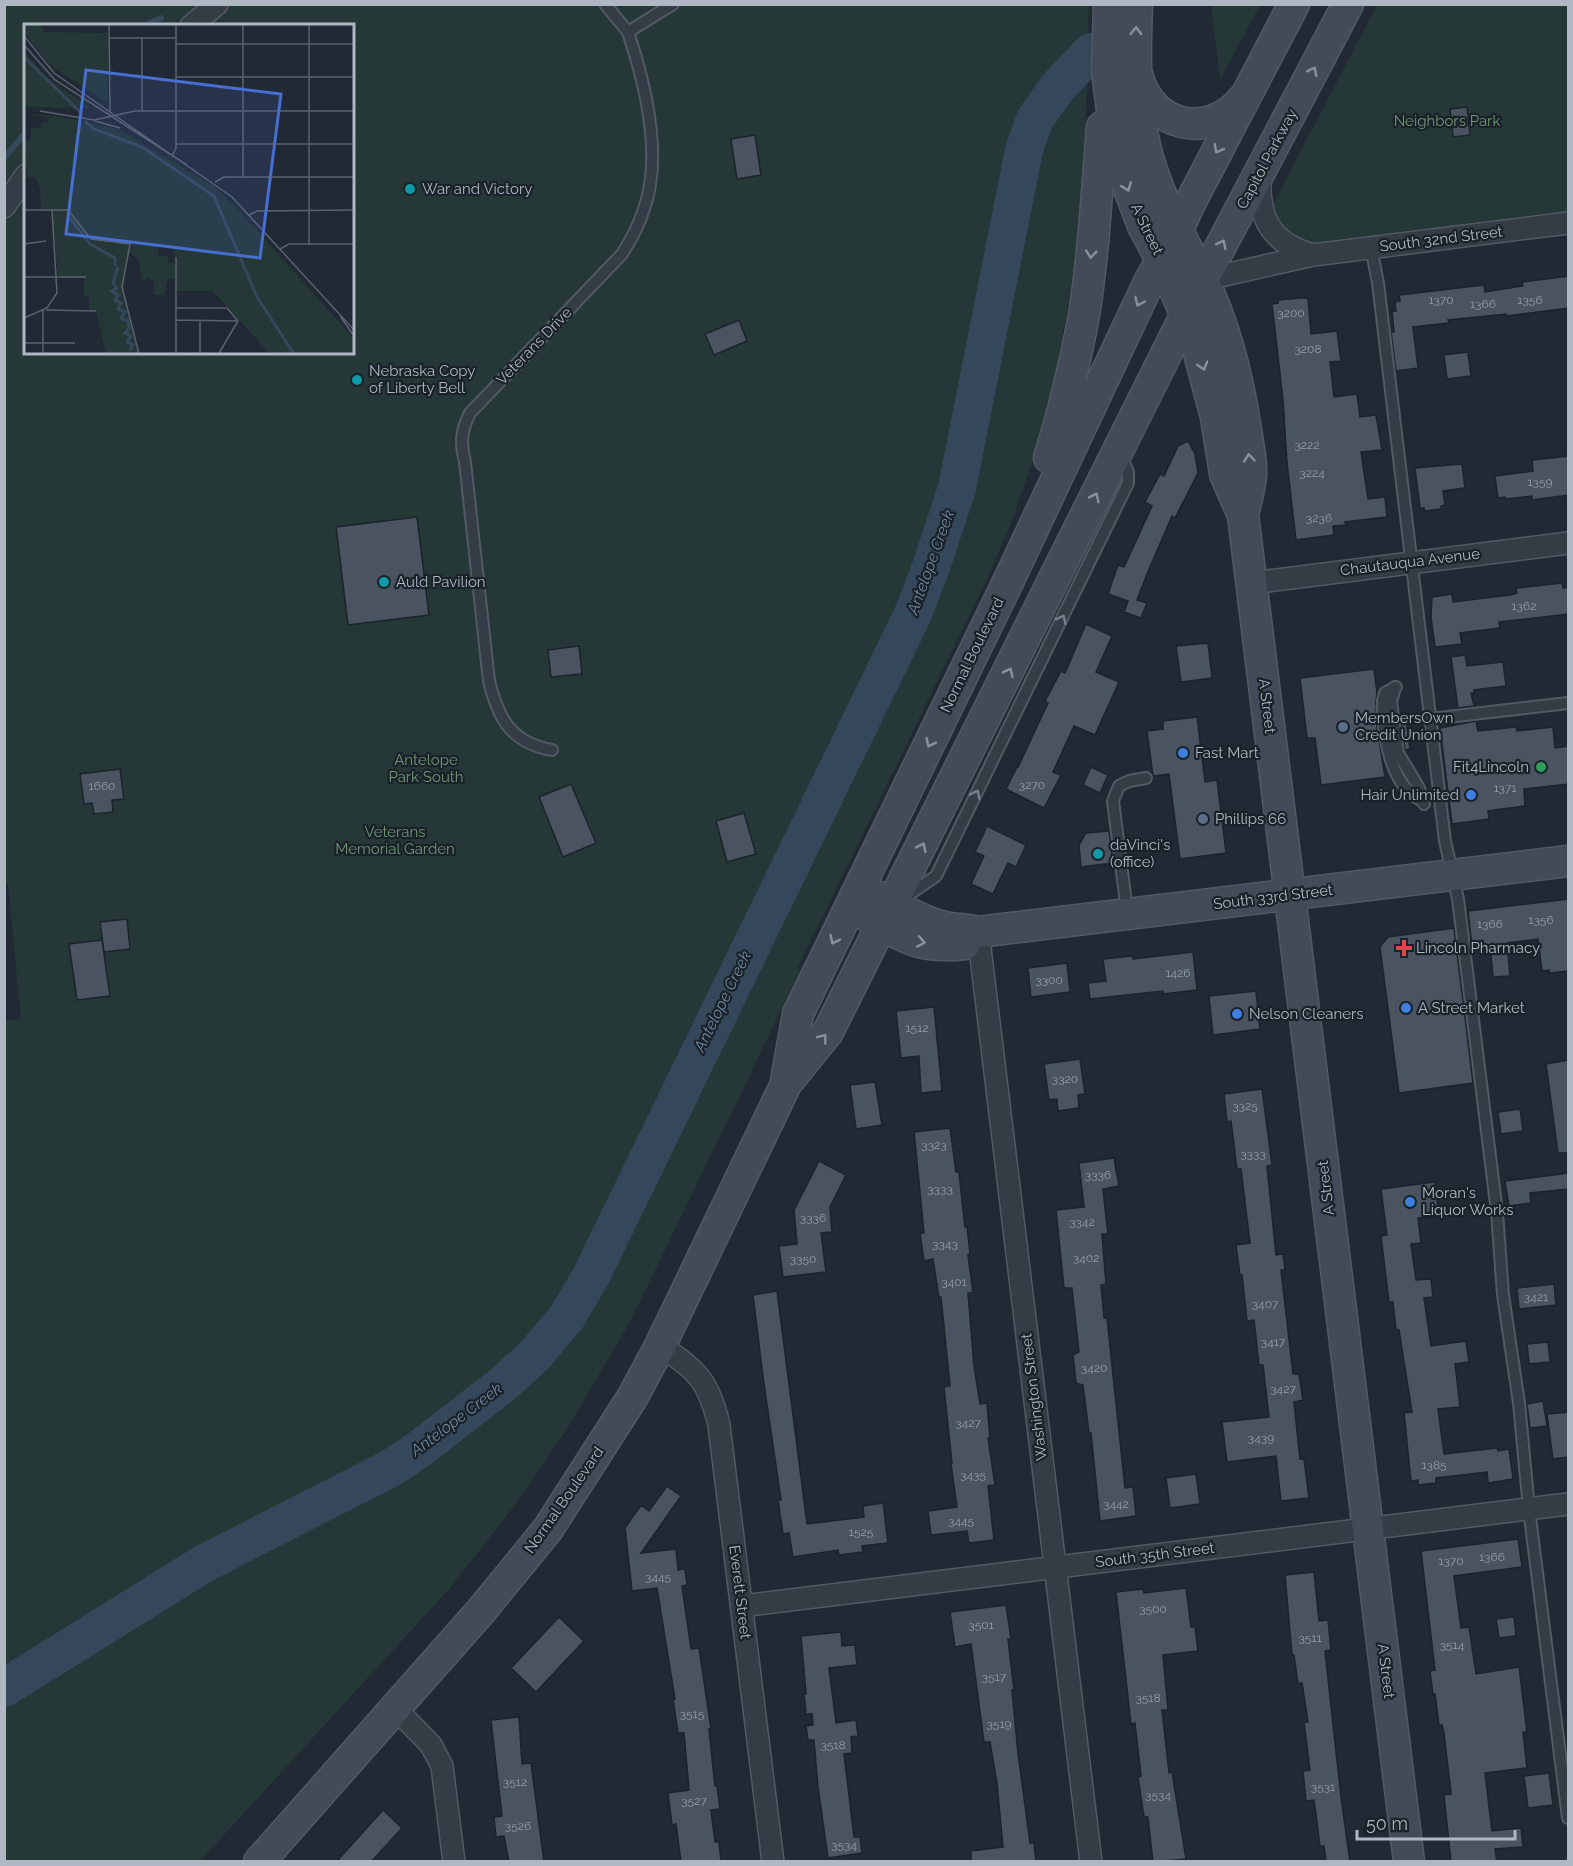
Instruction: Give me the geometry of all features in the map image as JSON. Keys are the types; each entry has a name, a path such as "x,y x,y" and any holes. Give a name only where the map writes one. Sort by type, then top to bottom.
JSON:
{"main road":[{"name":"A Street","path":"1109,4 1107,70 1118,160 1143,226 1162,261 1186,315 1208,380 1225,474 1243,515 1409,1862"},
{"name":"A Street","path":"1137,4 1138,109 1147,153 1161,196 1203,280 1226,336 1241,397 1251,474 1243,515"},
{"path":"1177,232 1294,4"},
{"name":"Capitol Parkway","path":"1186,315 1348,4"},
{"path":"1007,584 1059,426 1078,343 1092,248 1107,70"},
{"path":"1137,73 1144,96 1150,103 1167,117 1189,123 1210,123 1219,119 1236,107 1249,91"},
{"name":"Normal Boulevard","path":"786,1084 798,1014 1007,584 1149,282 1177,232"},
{"name":"Normal Boulevard","path":"260,1862 481,1611 548,1529 632,1398 660,1346 786,1084 828,1032 888,915 1186,315"},
{"name":"South 33rd Street","path":"855,898 888,915 911,941 943,946 966,944 978,932 1569,861"}],"street":[{"path":"193,24 217,4"},
{"name":"South 32nd Street","path":"1260,173 1260,201 1268,224 1285,244 1313,255"},
{"path":"4,207 24,178"},
{"name":"South 32nd Street","path":"1203,280 1313,255 1569,223"},
{"path":"1162,261 1203,280"},
{"name":"Chautauqua Avenue","path":"1252,583 1569,543"},
{"name":"Washington Street","path":"978,932 1091,1862"},
{"name":"Everett Street","path":"660,1346 685,1362 703,1382 709,1391 719,1425 773,1862"},
{"name":"South 35th Street","path":"742,1606 1569,1504"},
{"path":"395,1708 431,1745 442,1766 454,1862"}],"lane":[{"path":"605,4 628,32 673,4"},
{"name":"Veterans Drive","path":"552,750 536,747 510,730 500,716 494,700 489,681 465,462 460,444 462,429 470,413 622,254 634,234 645,207 650,180 651,151 649,117 642,74 628,32"},
{"path":"1371,247 1378,283 1445,841 1458,899 1489,1139 1503,1295 1519,1403 1529,1509 1569,1818"},
{"path":"1396,687 1391,702 1398,753 1419,788 1423,803"},
{"path":"1430,718 1569,703"},
{"path":"1127,914 1113,801 1119,786 1129,781 1146,778"}],"green space":[{"name":"Antelope Park South","path":"5,5 1089,5 1084,183 1074,270 1056,373 1035,454 1014,515 989,575 797,969 801,969 631,1320 567,1429 515,1505 450,1588 200,1861 5,1861 4,1021 21,1019 8,883 5,883"},
{"path":"1211,5 1260,5 1220,80"},
{"name":"Neighbors Park","path":"1377,5 1568,5 1568,223 1313,255 1266,218"}],"building":[{"path":"1467,107 1470,135 1453,137 1450,109"},
{"path":"755,135 761,175 737,179 731,139"},
{"path":"1569,276 1569,308 1448,320 1449,323 1413,327 1418,368 1396,371 1391,332 1394,332 1392,311 1396,311 1395,302 1400,301 1399,295 1484,285 1485,292 1523,286 1522,282"},
{"path":"1308,298 1311,334 1337,331 1341,361 1330,362 1334,397 1357,394 1360,417 1376,415 1382,450 1361,452 1368,499 1385,497 1387,517 1345,522 1346,525 1333,526 1334,535 1296,540 1272,304 1278,303 1278,300"},
{"path":"739,320 747,341 714,355 705,334"},
{"path":"1468,352 1471,376 1447,379 1444,355"},
{"path":"1188,441 1195,454 1198,473 1175,518 1172,516 1147,574 1137,600 1147,603 1141,618 1124,612 1128,601 1108,594 1118,565 1124,567 1152,506 1145,502 1160,474 1164,476 1178,446"},
{"path":"1569,456 1569,495 1532,500 1532,496 1498,498 1495,476 1533,471 1532,460"},
{"path":"1462,464 1465,488 1443,491 1445,505 1441,506 1441,509 1425,511 1424,508 1420,508 1415,468"},
{"name":"Auld Pavilion","path":"417,517 429,615 348,625 336,527"},
{"path":"1562,583 1563,588 1569,587 1569,614 1499,622 1500,628 1460,633 1462,644 1435,647 1431,617 1432,597 1452,594 1453,602 1510,595 1517,593 1516,588"},
{"path":"1086,624 1112,636 1096,672 1119,682 1095,735 1074,726 1053,772 1061,775 1044,808 1006,789 1048,703 1045,701 1061,671 1065,673"},
{"path":"1208,643 1212,678 1181,682 1176,646"},
{"path":"579,646 582,674 551,677 548,650"},
{"path":"1465,655 1467,666 1503,662 1506,686 1474,690 1474,693 1471,693 1474,706 1458,708 1451,657"},
{"name":"MembersOwn Credit Union","path":"1374,669 1377,728 1385,777 1321,785 1315,738 1307,738 1300,678"},
{"path":"1400,713 1405,713 1410,749 1405,750"},
{"path":"1197,717 1205,782 1217,780 1226,853 1180,859 1169,774 1153,776 1147,731 1163,729 1163,721"},
{"path":"1476,721 1478,731 1516,727 1517,731 1553,727 1555,748 1569,746 1569,784 1524,789 1525,806 1488,811 1489,819 1452,824 1440,728"},
{"path":"1091,767 1108,775 1100,793 1083,785"},
{"path":"120,769 124,799 112,800 113,812 94,814 92,803 84,804 80,774"},
{"path":"571,784 596,843 563,857 539,797"},
{"path":"744,813 756,854 727,862 716,821"},
{"path":"987,826 1026,845 1016,867 1008,863 993,894 971,884 984,856 975,852"},
{"name":"daVinci's (office)","path":"1109,831 1113,863 1081,867 1079,845 1086,833"},
{"path":"1569,899 1569,971 1549,973 1549,970 1542,971 1538,939 1507,943 1510,976 1493,977 1490,945 1472,947 1468,911"},
{"path":"127,919 130,949 104,952 100,922"},
{"path":"1454,928 1473,1083 1399,1093 1380,947 1388,937"},
{"path":"102,940 110,996 77,1000 69,944"},
{"path":"1193,952 1197,990 1163,994 1163,991 1090,999 1088,983 1106,981 1103,959 1132,956 1133,959"},
{"path":"1067,963 1070,992 1031,997 1028,968"},
{"path":"1256,991 1260,1029 1213,1035 1209,996"},
{"path":"934,1007 942,1091 921,1093 919,1056 901,1058 896,1011"},
{"path":"1080,1059 1085,1094 1078,1095 1079,1108 1058,1111 1057,1099 1049,1100 1044,1064"},
{"path":"1569,1060 1569,1153 1558,1153 1546,1064"},
{"path":"875,1082 882,1125 856,1129 850,1085"},
{"path":"1262,1089 1272,1165 1267,1166 1276,1255 1283,1254 1285,1270 1281,1270 1293,1374 1299,1374 1303,1400 1294,1402 1300,1459 1304,1459 1309,1498 1281,1501 1276,1456 1227,1462 1222,1422 1269,1417 1263,1365 1259,1365 1254,1320 1247,1321 1242,1275 1240,1275 1236,1245 1250,1243 1241,1169 1237,1169 1231,1121 1227,1122 1224,1094"},
{"path":"1520,1109 1523,1131 1501,1134 1498,1112"},
{"path":"950,1128 956,1172 959,1172 970,1254 968,1255 973,1292 968,1293 974,1366 980,1404 987,1403 990,1438 988,1438 995,1485 988,1486 994,1540 969,1543 967,1531 931,1535 928,1511 957,1507 944,1387 950,1386 941,1297 939,1298 933,1259 924,1261 920,1233 924,1233 914,1132"},
{"path":"1114,1158 1119,1186 1103,1189 1108,1234 1102,1234 1106,1284 1101,1285 1104,1318 1107,1318 1125,1488 1133,1487 1136,1516 1100,1521 1091,1433 1089,1433 1083,1385 1076,1383 1073,1355 1079,1352 1072,1288 1064,1288 1056,1210 1084,1207 1079,1163"},
{"path":"819,1161 846,1175 830,1207 832,1232 821,1233 826,1272 783,1277 779,1246 797,1244 794,1210"},
{"path":"1569,1173 1569,1189 1530,1193 1531,1203 1509,1206 1505,1181"},
{"path":"1435,1182 1439,1216 1418,1218 1421,1243 1411,1244 1416,1280 1431,1279 1433,1297 1424,1298 1431,1346 1466,1341 1469,1362 1455,1364 1460,1407 1438,1409 1444,1454 1497,1448 1498,1451 1509,1449 1513,1479 1488,1483 1487,1472 1436,1478 1436,1483 1418,1485 1418,1480 1411,1481 1404,1413 1412,1412 1399,1330 1396,1330 1393,1302 1389,1302 1381,1236 1387,1235 1381,1189"},
{"path":"1554,1284 1556,1305 1519,1309 1517,1288"},
{"path":"777,1291 807,1524 864,1517 863,1506 883,1503 888,1543 862,1546 863,1552 839,1555 838,1550 793,1557 789,1533 783,1534 778,1500 781,1500 753,1295"},
{"path":"1548,1342 1550,1362 1529,1364 1527,1344"},
{"path":"1543,1401 1547,1426 1530,1428 1527,1404"},
{"path":"1569,1412 1569,1457 1553,1459 1547,1414"},
{"path":"1196,1474 1200,1504 1170,1508 1166,1478"},
{"path":"667,1486 681,1496 641,1553 676,1549 678,1570 685,1569 687,1585 682,1586 691,1649 699,1648 711,1729 709,1729 715,1786 717,1786 720,1809 711,1810 715,1842 719,1842 721,1862 681,1862 676,1824 672,1825 668,1793 689,1790 684,1733 678,1733 673,1699 675,1699 657,1588 632,1591 625,1528 641,1505 649,1511"},
{"path":"1518,1539 1522,1567 1454,1576 1461,1628 1469,1627 1476,1674 1519,1667 1527,1732 1523,1732 1527,1768 1485,1773 1492,1831 1521,1828 1523,1847 1495,1849 1497,1862 1451,1862 1444,1795 1451,1794 1444,1734 1442,1725 1439,1725 1430,1671 1435,1670 1421,1551"},
{"path":"1314,1572 1319,1621 1328,1620 1331,1650 1325,1651 1350,1862 1326,1862 1324,1846 1320,1846 1314,1800 1306,1801 1303,1771 1310,1770 1304,1722 1308,1722 1302,1683 1298,1684 1294,1655 1292,1655 1285,1575"},
{"path":"1186,1588 1191,1627 1195,1627 1198,1651 1163,1655 1168,1710 1162,1710 1169,1773 1172,1772 1186,1859 1153,1862 1148,1817 1144,1817 1138,1777 1141,1776 1135,1723 1131,1724 1116,1592 1143,1589 1144,1593"},
{"path":"1006,1605 1011,1639 1008,1639 1018,1753 1030,1843 1034,1843 1036,1862 971,1862 971,1851 1003,1847 997,1783 990,1742 984,1742 971,1644 955,1647 950,1612"},
{"path":"559,1617 584,1641 536,1692 511,1668"},
{"path":"1514,1617 1516,1636 1499,1638 1496,1619"},
{"path":"841,1632 842,1646 855,1645 857,1665 829,1668 836,1723 856,1720 858,1736 851,1737 852,1753 844,1754 854,1837 860,1837 862,1853 828,1858 814,1740 808,1740 806,1726 813,1725 812,1714 806,1714 801,1636"},
{"path":"519,1717 522,1764 531,1763 544,1862 509,1862 504,1836 496,1837 494,1817 502,1816 491,1720"},
{"path":"1549,1773 1553,1805 1528,1808 1524,1776"},
{"path":"383,1810 402,1828 371,1862 336,1862"}],"waterway":[{"path":"148,24 161,18"},
{"name":"Antelope Creek","path":"4,1688 203,1564 391,1468 502,1385 534,1356 567,1317 591,1276 912,616 957,488 1024,150 1035,119 1057,88 1091,52"},
{"path":"4,158 24,134"}],"place":[{"name":"War and Victory","path":"410,189"},
{"name":"Nebraska Copy of Liberty Bell","path":"357,380"},
{"name":"Auld Pavilion","path":"384,582"},
{"name":"MembersOwn Credit Union","path":"1343,727"},
{"name":"Fast Mart","path":"1183,753"},
{"name":"Fit4Lincoln","path":"1541,767"},
{"name":"Hair Unlimited","path":"1471,795"},
{"name":"Phillips 66","path":"1203,819"},
{"name":"daVinci's (office)","path":"1098,854"},
{"name":"Lincoln Pharmacy","path":"1404,948"},
{"name":"A Street Market","path":"1406,1008"},
{"name":"Nelson Cleaners","path":"1237,1014"},
{"name":"Moran's Liquor Works","path":"1410,1202"}],"park label":[{"name":"Veterans Memorial Garden","path":"395,840"}]}
